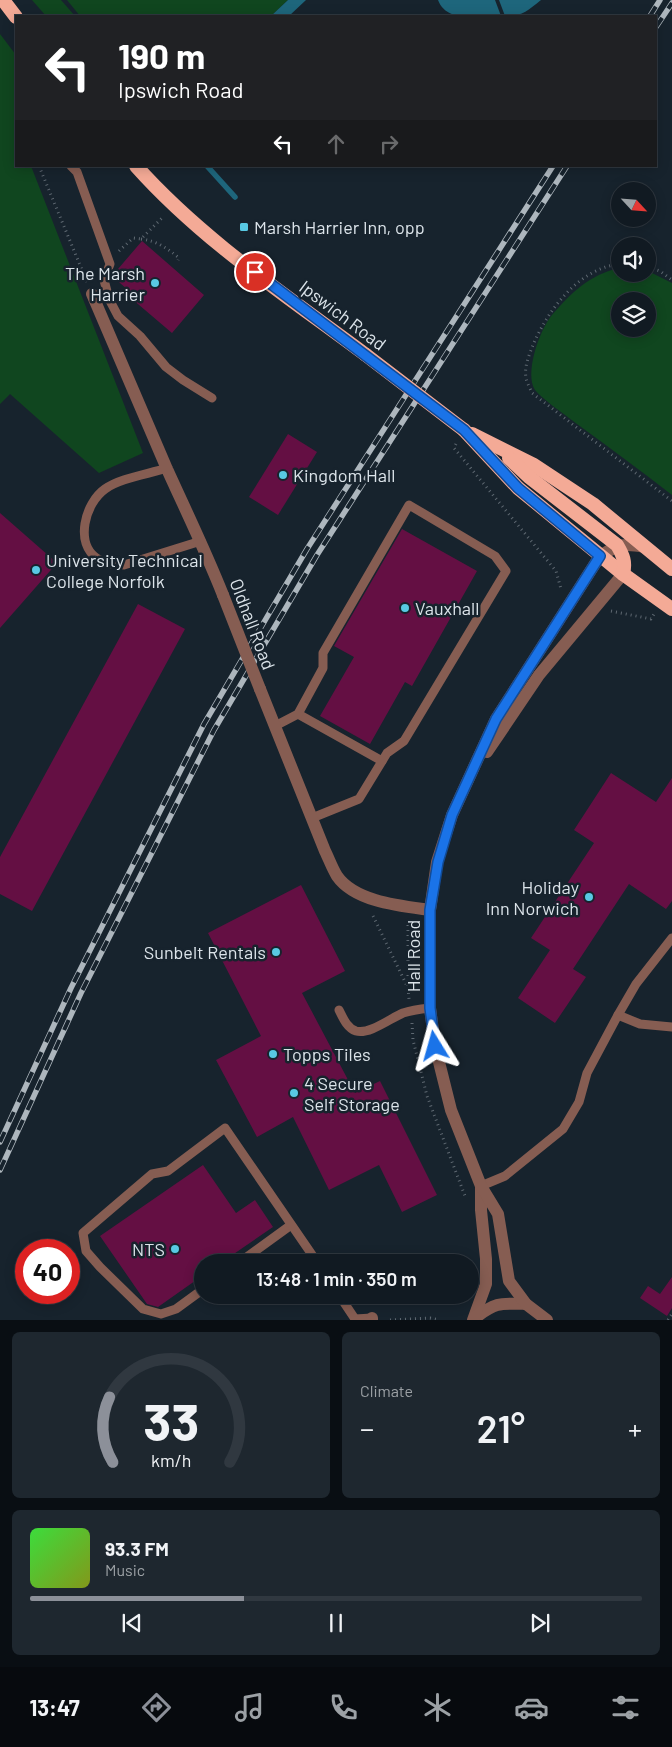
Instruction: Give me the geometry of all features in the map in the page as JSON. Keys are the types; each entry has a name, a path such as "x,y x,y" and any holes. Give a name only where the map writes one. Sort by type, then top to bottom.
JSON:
{"highway":[{"path":"3,0 15,15"},
{"name":"Ipswich Road","path":"137,167 174,205 239,260 464,430 518,488 600,556 668,606"},
{"name":"Ipswich Road","path":"464,430 534,465 593,504 672,569"},
{"name":"Ipswich Road","path":"499,448 529,477 616,545"},
{"path":"616,545 623,555 625,566 623,574"}],"street":[{"name":"Oldhall Road","path":"92,294 167,468 201,541 337,876 348,887 363,895 394,905 430,910"},
{"path":"616,545 630,544 645,547"},
{"name":"Hall Road","path":"547,1320 526,1304 509,1281 498,1214 482,1186 451,1110 435,1046 430,1008 430,910 438,862 452,815 496,719 600,556 616,545"},
{"name":"Hall Road","path":"466,783 539,675 623,574"},
{"name":"Hall Road","path":"474,1319 486,1284 486,1259 481,1210 482,1186"},
{"name":"Hall Road","path":"474,1319 488,1308 502,1303 526,1304"}],"lane":[{"path":"72,167 77,172 110,264 104,280 109,299 118,316 140,336 166,368 212,398"},
{"path":"167,468 116,483 104,490 93,502 87,515 84,531 88,548 97,559 111,565 124,565 201,541"},
{"path":"275,726 298,714 323,668 323,653 409,505 495,556 506,570 404,741 387,753 359,799 312,818"},
{"path":"298,714 382,761"},
{"path":"482,1186 505,1176 563,1129 579,1102 587,1073 618,1015 636,984 672,938"},
{"path":"339,1010 347,1026 359,1032 374,1028 403,1014 430,1008"},
{"path":"618,1015 640,1024 672,1027"},
{"path":"194,1296 176,1309 161,1314 143,1309 86,1251 83,1233 152,1174 168,1171 225,1128 311,1254"},
{"path":"251,1254 291,1225"},
{"path":"345,1304 355,1319 372,1319"}],"path":[{"path":"39,167 92,294"},
{"path":"141,239 159,222"},
{"path":"108,258 117,254 133,238 152,240 180,258 178,260"},
{"path":"611,265 582,279 561,298 541,326 527,359 526,378 532,392 672,501"},
{"path":"656,270 672,280"},
{"path":"464,430 454,448 556,571 562,587 559,595"},
{"path":"608,611 651,618 668,606"},
{"path":"408,907 408,988"},
{"path":"668,1320 672,1314"},
{"path":"390,1320 430,1318 439,1320"}],"green space":[{"path":"32,0 61,0 74,15 45,15"},
{"path":"67,0 288,0 272,15 79,15"},
{"path":"0,34 15,54 15,167 31,167 143,453 99,473 10,394 0,404"},
{"path":"611,270 611,282 656,282 656,275 672,283 672,495 549,402 535,390 532,382 532,362 538,340 547,322 566,299 599,275"}],"water":[{"path":"288,0 306,0 290,15 272,15"},
{"path":"438,0 495,0 501,15 454,15 442,8"},
{"path":"499,0 541,0 524,12 516,15 505,15"}],"building":[{"name":"The Marsh Harrier","path":"142,241 204,295 172,333 125,293 128,290 112,276"},
{"name":"Kingdom Hall","path":"288,434 317,452 278,515 249,497"},
{"path":"0,513 57,563 0,628"},
{"name":"Vauxhall","path":"402,529 477,571 412,686 405,682 370,744 320,716 354,657 334,646"},
{"path":"138,604 185,629 32,911 0,894 0,857"},
{"name":"Holiday Inn Norwich","path":"611,773 656,802 672,778 672,901 666,909 629,884 573,969 586,977 555,1023 518,998 550,950 531,938 594,843 574,830"},
{"path":"301,885 345,971 302,993 355,1093 380,1081 437,1195 402,1212 379,1165 329,1190 293,1117 257,1137 216,1060 261,1036 208,933"},
{"name":"NTS","path":"203,1165 236,1213 255,1200 273,1227 234,1254 194,1254 194,1282 158,1307 147,1304 100,1236"},
{"path":"672,1277 672,1308 667,1316 640,1298 648,1286 660,1294"}],"waterway":[{"path":"208,167 235,197"}],"railway":[{"path":"651,15 660,0"},
{"path":"657,26 672,3"},
{"path":"0,1142 71,988 204,724 307,549 552,167"},
{"path":"0,1170 81,993 214,730 317,555 566,167"}],"place":[{"name":"Marsh Harrier Inn, opp","path":"244,227"},
{"name":"The Marsh Harrier","path":"155,283"},
{"name":"Kingdom Hall","path":"283,475"},
{"name":"University Technical College Norfolk","path":"36,570"},
{"name":"Vauxhall","path":"405,608"},
{"name":"Holiday Inn Norwich","path":"589,897"},
{"name":"Sunbelt Rentals","path":"276,952"},
{"name":"Topps Tiles","path":"273,1054"},
{"name":"4 Secure Self Storage","path":"294,1093"},
{"name":"NTS","path":"175,1249"}],"route":[{"path":"255,272 464,430 518,488 600,556 567,610 528,666 496,719 452,815 438,862 430,910 430,1008 435,1046"}]}
